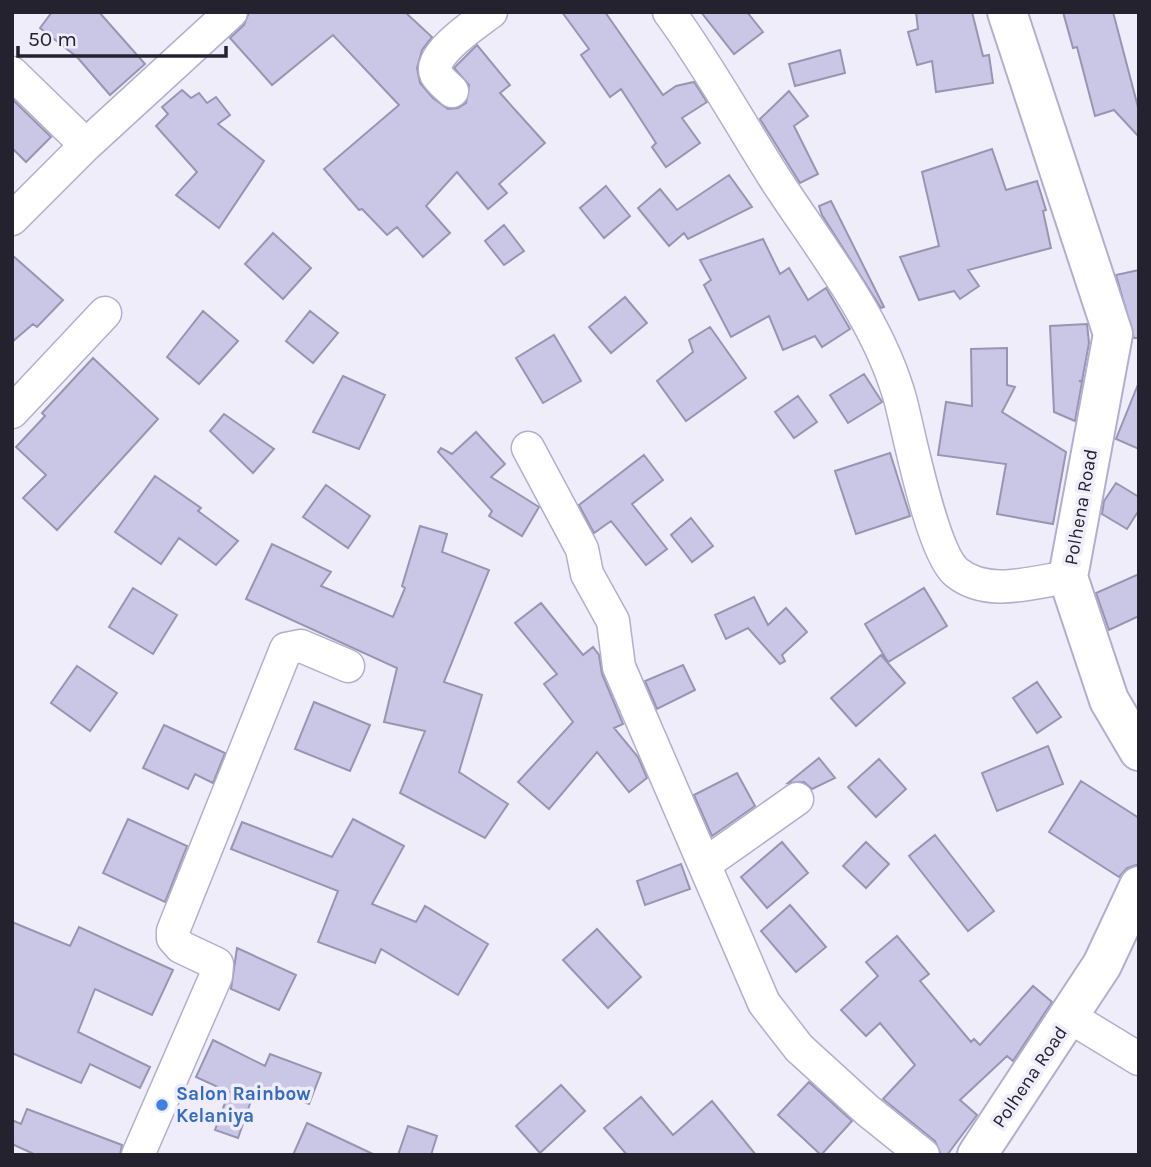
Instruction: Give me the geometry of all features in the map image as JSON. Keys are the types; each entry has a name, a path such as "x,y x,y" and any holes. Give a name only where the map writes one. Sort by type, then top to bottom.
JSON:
{"street":[{"path":"12,219 86,145 231,12"},
{"path":"452,91 436,74 435,66 449,44 491,12"},
{"path":"669,12 699,53 772,174 860,307 897,388 937,536 954,570 973,584 1002,587 1068,577"},
{"name":"Polhena Road","path":"1007,12 1126,330 1068,577 1109,700 1139,751"},
{"path":"12,73 86,145"},
{"path":"12,412 105,313"},
{"path":"528,448 582,549 587,574 613,621 619,667 764,1003 799,1048 867,1110 923,1155"},
{"path":"138,1155 216,976 217,964 181,947 173,938 173,931 286,649 301,646 348,666"},
{"path":"705,864 797,799"},
{"name":"Polhena Road","path":"977,1155 1102,965 1139,886"},
{"path":"1070,1017 1139,1059"}],"building":[{"path":"52,12 99,12 145,64 110,95 77,57 40,28"},
{"path":"249,12 405,12 432,37 422,50 417,68 420,83 433,98 448,109 458,108 466,103 469,85 454,68 477,45 510,85 500,93 545,143 499,184 507,193 488,209 457,172 426,206 450,233 423,257 397,227 387,235 362,209 359,210 324,169 399,105 333,35 272,85 230,38 244,25"},
{"path":"562,12 605,12 663,95 676,86 694,82 707,102 682,118 700,143 666,167 652,147 656,143 621,89 610,97 581,55 589,49"},
{"path":"701,12 747,12 763,32 734,54"},
{"path":"916,12 972,12 983,56 989,55 993,83 936,92 932,61 917,65 908,32 918,29"},
{"path":"1063,12 1113,12 1139,111 1139,137 1114,110 1095,116 1077,47 1073,48"},
{"path":"840,50 845,73 795,86 789,64"},
{"path":"182,90 191,98 199,93 207,103 216,97 230,115 218,124 264,161 219,228 176,195 197,172 156,126 168,114 162,107"},
{"path":"789,91 808,116 794,126 818,174 800,183 760,119"},
{"path":"12,99 51,137 26,162 12,148"},
{"path":"992,149 1006,190 1037,181 1046,210 1043,211 1051,248 968,270 979,286 960,299 954,291 919,300 900,257 939,246 922,172"},
{"path":"729,175 752,207 688,239 684,233 669,246 638,208 660,189 677,210"},
{"path":"606,186 630,216 604,238 580,208"},
{"path":"831,201 884,307 881,308 822,215 819,206"},
{"path":"504,225 524,251 504,265 485,241"},
{"path":"273,233 311,268 283,299 245,264"},
{"path":"763,239 780,274 789,268 808,300 826,288 850,329 822,347 815,336 783,350 769,316 731,337 704,285 711,280 700,260"},
{"path":"12,255 63,300 37,327 33,324 12,342"},
{"path":"1139,270 1139,338 1134,338 1116,275"},
{"path":"625,297 647,323 611,353 589,327"},
{"path":"203,311 238,341 199,384 167,357"},
{"path":"310,311 338,333 313,363 286,341"},
{"path":"1087,324 1089,343 1082,381 1079,381 1082,382 1075,421 1054,412 1050,326"},
{"path":"710,327 746,378 686,421 657,381 693,352 689,340"},
{"path":"554,335 581,381 543,403 516,358"},
{"path":"1007,348 1007,385 1015,387 1002,412 1066,452 1053,524 997,514 1006,464 938,455 946,402 972,406 971,349"},
{"path":"93,358 158,419 57,530 23,498 46,475 16,447 45,416 42,413"},
{"path":"864,374 882,402 848,423 830,395"},
{"path":"343,376 385,395 359,449 313,432"},
{"path":"1139,382 1139,449 1116,439"},
{"path":"798,396 817,422 794,438 775,412"},
{"path":"224,414 274,449 253,473 210,431"},
{"path":"476,432 505,464 491,477 539,507 522,536 489,516 492,511 438,452 441,448 452,454"},
{"path":"890,453 910,516 856,534 835,471"},
{"path":"644,455 663,480 632,504 667,549 646,565 611,521 594,533 579,505"},
{"path":"155,476 201,508 198,511 238,541 216,565 179,538 161,564 115,532"},
{"path":"1116,483 1139,497 1139,510 1127,529 1102,514 1104,501"},
{"path":"326,485 370,516 348,548 303,517"},
{"path":"691,518 713,546 692,562 671,535"},
{"path":"420,526 447,534 442,552 489,570 444,682 482,695 459,772 508,804 485,838 400,793 425,731 384,722 397,668 246,599 272,544 331,572 321,586 393,617 405,588 402,586"},
{"path":"1139,574 1139,616 1109,630 1096,593"},
{"path":"133,588 177,615 153,654 109,627"},
{"path":"924,588 947,626 888,662 865,624"},
{"path":"754,597 768,625 786,608 807,632 782,655 785,661 780,664 748,628 726,639 715,615"},
{"path":"541,603 583,655 593,647 599,655 602,674 623,724 614,728 638,757 647,778 629,792 597,752 549,809 518,782 573,722 544,684 557,674 515,623"},
{"path":"881,655 905,683 856,726 831,698"},
{"path":"683,665 695,690 657,709 645,681"},
{"path":"77,666 117,693 90,731 51,703"},
{"path":"1037,682 1061,717 1037,733 1013,698"},
{"path":"314,702 370,725 350,771 295,749"},
{"path":"164,725 225,753 213,783 195,774 188,789 143,768"},
{"path":"1048,746 1063,784 997,811 982,773"},
{"path":"819,758 835,778 812,789 804,782 788,783"},
{"path":"879,759 906,789 876,817 848,787"},
{"path":"737,773 755,806 712,836 694,795"},
{"path":"1081,781 1139,818 1139,864 1127,868 1119,877 1049,832"},
{"path":"128,819 187,846 165,902 103,873"},
{"path":"353,819 404,846 372,904 416,922 425,906 488,944 458,995 381,949 375,963 318,942 338,891 231,849 242,822 332,857"},
{"path":"935,835 994,911 968,931 909,856"},
{"path":"782,842 808,873 767,908 741,877"},
{"path":"866,842 889,864 866,888 843,866"},
{"path":"681,864 690,889 645,905 637,881"},
{"path":"790,905 826,947 796,972 761,931"},
{"path":"12,922 70,946 79,927 173,970 152,1015 95,989 78,1032 150,1067 140,1088 90,1064 81,1083 12,1053"},
{"path":"597,929 641,977 608,1008 563,960"},
{"path":"897,936 929,974 920,981 971,1042 974,1039 980,1045 1033,986 1052,1002 1013,1061 1007,1056 960,1100 977,1115 947,1155 941,1155 935,1141 883,1099 915,1065 880,1023 866,1036 841,1010 878,976 866,962"},
{"path":"237,948 296,975 279,1010 231,989"},
{"path":"213,1040 265,1066 270,1054 321,1073 309,1104 257,1084 238,1138 215,1130 229,1092 196,1077"},
{"path":"809,1082 852,1121 821,1155 778,1115"},
{"path":"561,1085 585,1111 540,1153 516,1126"},
{"path":"641,1097 673,1135 712,1101 756,1155 627,1155 604,1128"},
{"path":"27,1109 122,1145 120,1155 36,1155 12,1144 12,1120 21,1124"},
{"path":"307,1123 375,1155 293,1155"},
{"path":"408,1126 437,1136 431,1155 398,1155"}],"place":[{"name":"Salon Rainbow Kelaniya","path":"162,1105"}]}
